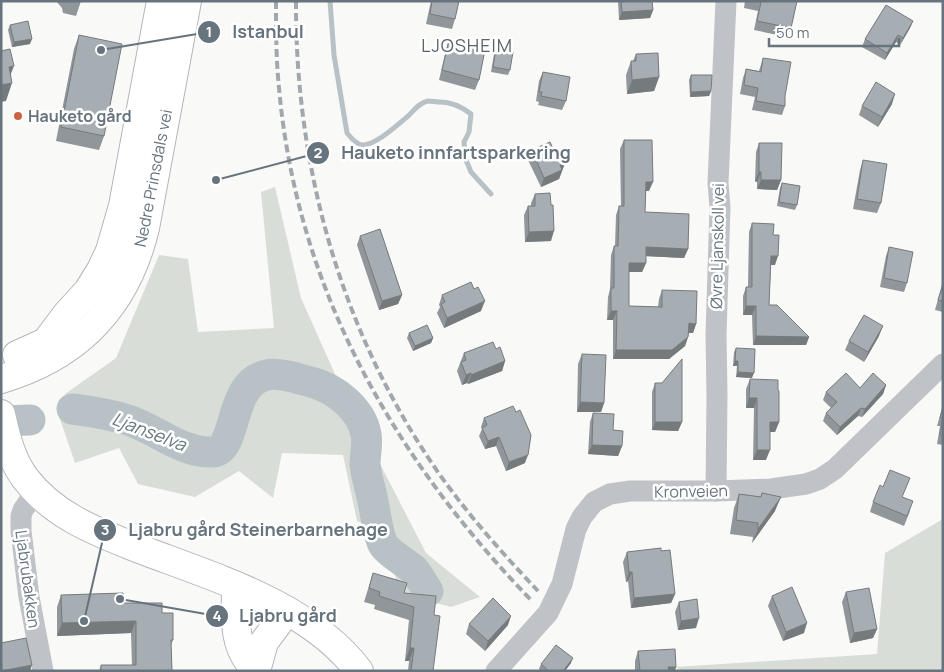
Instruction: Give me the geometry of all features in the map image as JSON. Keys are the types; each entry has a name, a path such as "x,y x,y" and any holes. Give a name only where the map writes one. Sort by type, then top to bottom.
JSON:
{"main road":[{"name":"Nedre Prinsdals vei","path":"1,360 26,352 46,342 66,314 88,290 101,270 116,234 126,193 161,1"},
{"name":"Nedre Prinsdals vei","path":"1,379 52,359 73,344 104,315 126,283 136,260 145,228 187,1"},
{"path":"1,343 23,336 66,314"},
{"path":"4,425 15,462 36,491 57,510 84,525 116,539 236,586 288,611 324,636 359,671"},
{"path":"236,586 237,626 240,644 244,654 256,671"},
{"path":"256,671 264,642 288,611"}],"street":[{"name":"Øvre Ljanskoll vei","path":"716,491 716,335 720,207 718,183 726,1"},
{"name":"Kronveien","path":"496,671 548,613 562,584 576,528 594,502 610,494 630,491 771,489 806,484 820,479 835,469 943,364"},
{"name":"Ljabrubakken","path":"36,491 23,510 20,531 29,598 43,671"}],"shaded area":[{"path":"275,187 301,298 343,392 426,553 480,597 451,607 398,593 389,536 357,521 343,455 282,453 273,498 239,471 195,497 138,484 119,448 75,463 60,419 65,394 116,358 159,255 188,259 198,332 274,328 261,192"},
{"path":"943,519 943,671 683,671 675,667 877,654 885,553"}],"building":[{"path":"432,1 459,1 455,19 430,14"},
{"path":"621,1 652,1 653,10 622,12"},
{"path":"756,1 797,1 791,28 757,21 761,2"},
{"path":"886,5 913,21 903,38 898,35 887,53 865,39"},
{"path":"28,21 32,39 14,42 10,25"},
{"path":"79,35 122,44 104,136 61,127"},
{"path":"449,40 485,50 479,80 442,70"},
{"path":"10,49 14,66 9,67 12,83 1,85 1,51"},
{"path":"496,49 513,52 510,70 493,67"},
{"path":"658,53 659,77 632,80 631,61 636,61 636,54"},
{"path":"763,58 791,62 785,106 756,101 758,88 744,85 746,69 761,72"},
{"path":"543,72 570,77 566,101 541,96 542,92 539,92"},
{"path":"691,75 712,75 711,91 691,92"},
{"path":"876,82 895,94 882,117 862,106"},
{"path":"624,140 652,140 653,182 646,182 645,212 689,214 688,249 646,247 646,263 629,263 629,306 662,307 662,290 697,291 696,324 689,323 688,337 672,350 616,350 617,311 611,311 611,288 614,288 614,246 618,246 619,206 624,206"},
{"path":"550,142 555,153 559,151 565,163 560,165 562,170 544,178 532,150"},
{"path":"759,143 782,143 781,180 761,180 761,172 759,172"},
{"path":"863,160 887,164 881,203 857,199"},
{"path":"782,183 800,186 797,205 779,202"},
{"path":"550,193 551,205 553,205 554,231 529,232 528,206 535,206 535,194"},
{"path":"752,223 774,224 773,235 779,235 778,256 771,256 769,305 777,305 809,337 756,336 756,306 746,306 746,287 752,287"},
{"path":"380,229 402,295 382,301 360,236"},
{"path":"889,247 913,252 907,283 884,278"},
{"path":"471,282 474,289 478,287 485,301 447,318 441,304 445,302 442,295"},
{"path":"943,284 943,301 938,300"},
{"path":"864,315 883,326 868,352 849,341"},
{"path":"427,325 433,338 415,346 409,333"},
{"path":"493,342 496,349 500,347 505,361 471,375 471,373 466,375 461,362 466,360 464,353"},
{"path":"736,348 755,349 754,373 738,372 738,361 735,361"},
{"path":"582,354 606,355 604,403 580,402"},
{"path":"682,359 682,422 655,422 655,383 662,383"},
{"path":"846,373 860,388 873,373 886,385 865,409 861,408 840,427 826,413 837,402 826,392"},
{"path":"750,379 778,380 779,422 770,422 770,450 757,450 757,398 749,398"},
{"path":"513,406 516,412 520,410 531,435 528,455 509,462 499,437 488,441 482,428 487,425 484,418"},
{"path":"943,406 943,418 940,418"},
{"path":"593,413 614,414 613,430 623,431 622,446 592,445"},
{"path":"943,418 943,436 940,435"},
{"path":"890,470 910,478 902,497 913,501 907,516 873,502 880,485 883,487"},
{"path":"762,493 781,497 758,529 758,523 736,520 739,494 761,497"},
{"path":"661,548 661,551 670,550 675,594 634,598 632,572 629,572 627,552"},
{"path":"373,573 407,583 404,593 436,596 434,615 440,616 433,671 411,671 414,648 410,648 414,607 379,596 380,592 369,588"},
{"path":"792,587 807,623 786,632 772,596"},
{"path":"869,588 877,629 854,633 846,592"},
{"path":"123,593 123,603 162,603 162,613 173,613 173,640 171,640 172,671 101,671 101,665 136,665 136,621 62,623 61,595"},
{"path":"493,598 511,616 488,641 469,624"},
{"path":"697,599 699,618 681,621 679,602"},
{"path":"26,638 32,665 1,671 1,643"},
{"path":"556,645 573,658 563,671 549,671 541,664"},
{"path":"675,649 676,667 668,667 669,671 640,671 638,651"}],"waterway":[{"path":"330,1 334,55 347,133 358,143 362,145 367,144 386,134 425,102 444,102 457,105 471,114 469,132 464,142 466,160 471,172 491,194"},
{"name":"Ljanselva","path":"72,409 115,416 138,424 179,445 190,449 212,452 220,449 226,441 245,390 254,381 267,375 277,374 311,382 329,389 338,394 353,408 363,425 367,438 365,464 382,542 391,553 413,569 428,591"},
{"name":"Ljanselva","path":"1,421 30,420"}],"railway":[{"path":"276,1 278,77 289,162 307,233 330,301 360,366 395,428 436,488 481,545 531,600"},
{"path":"296,1 298,64 304,127 316,189 331,250 352,309 376,366 406,422 440,475 487,535 538,591"}],"place":[{"name":"Istanbul","path":"101,50"},
{"name":"Hauketo gård","path":"18,116"},
{"name":"Hauketo innfartsparkering","path":"216,180"},
{"name":"Ljabru gård","path":"120,599"},
{"name":"Ljabru gård Steinerbarnehage","path":"84,621"}],"district":[{"name":"LJOSHEIM","path":"467,46"}]}
